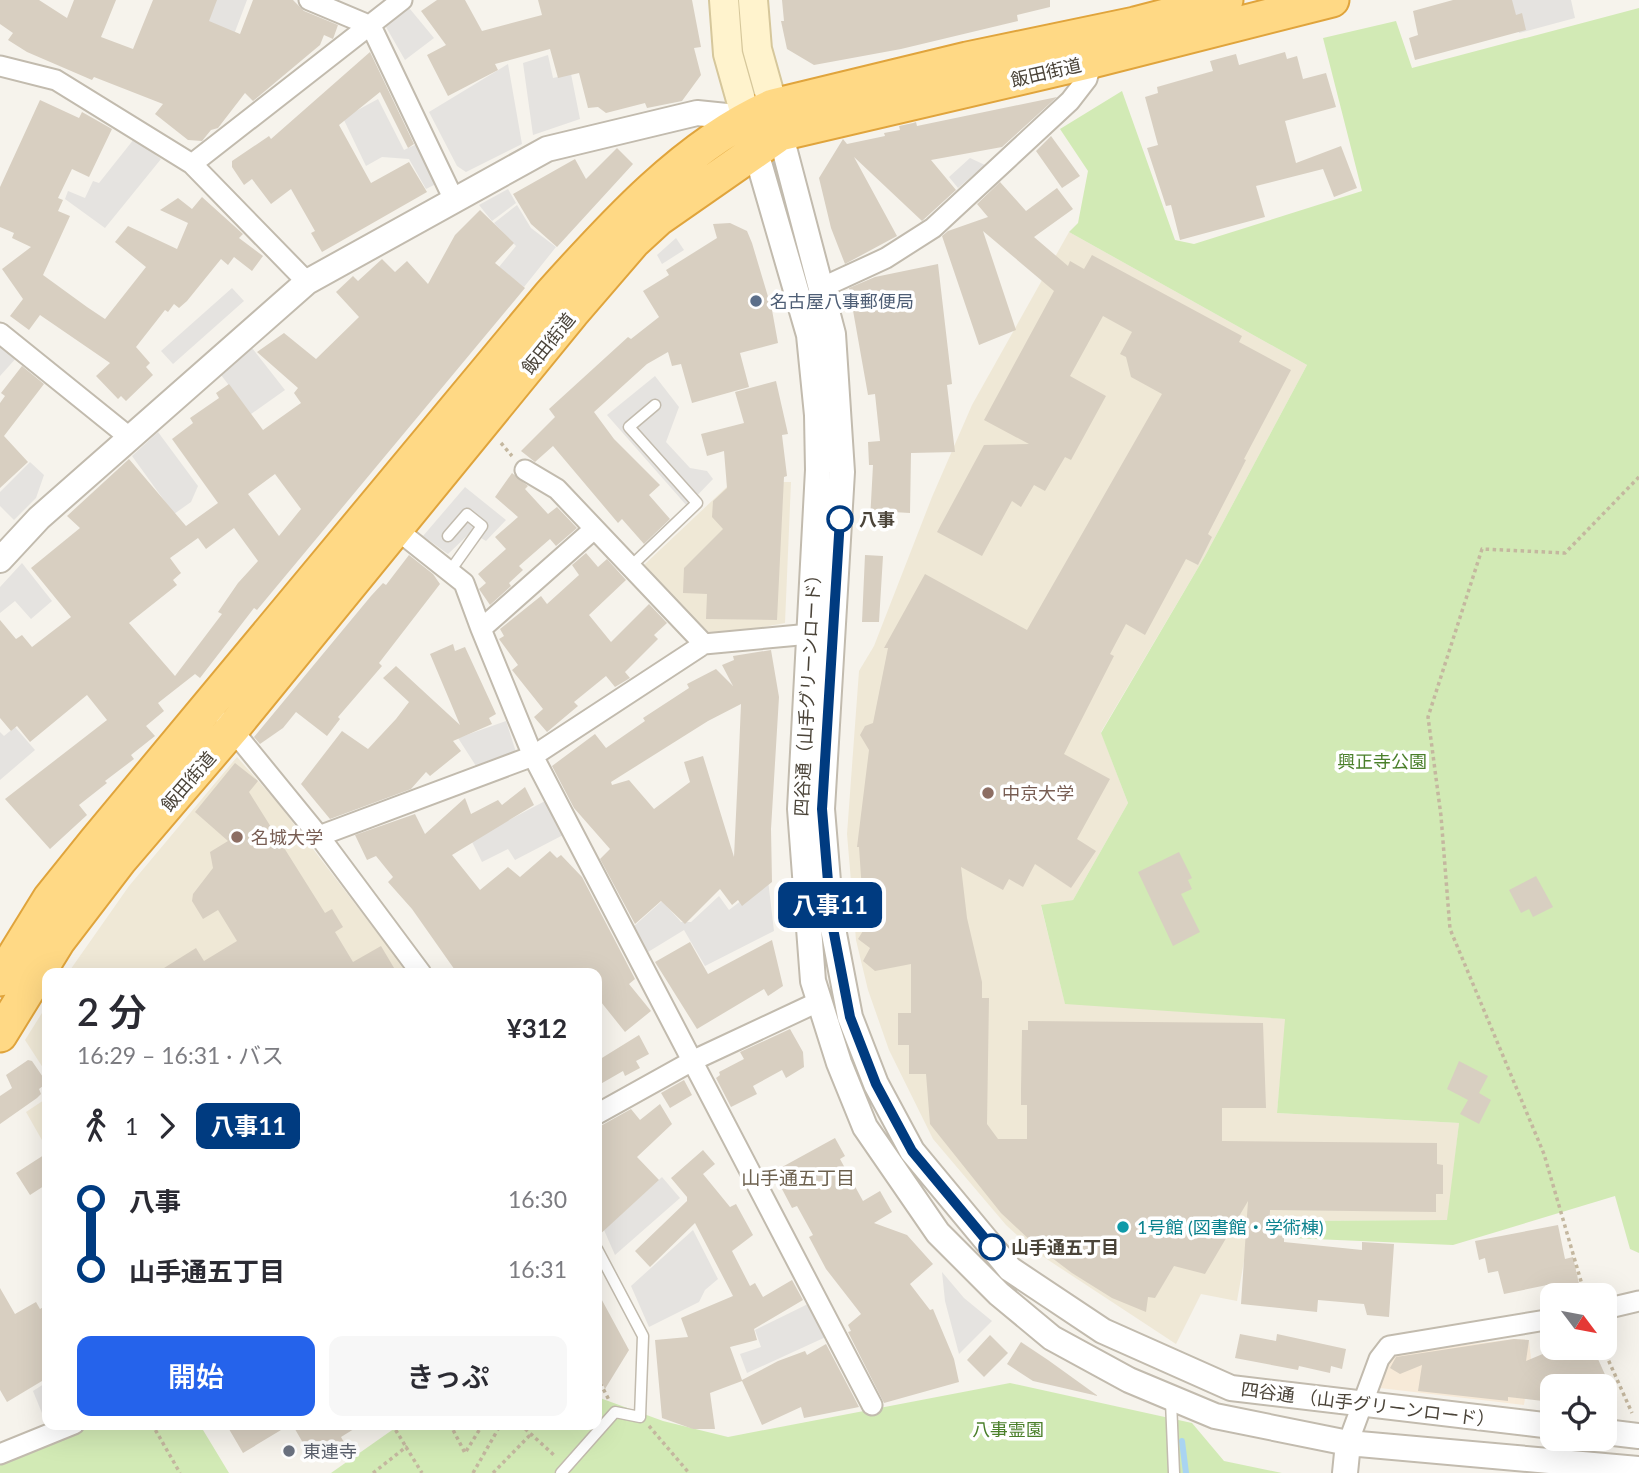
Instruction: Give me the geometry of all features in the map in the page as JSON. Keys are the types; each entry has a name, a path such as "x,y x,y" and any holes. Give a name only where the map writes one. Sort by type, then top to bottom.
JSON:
{"highway":[{"name":"飯田街道","path":"0,1035 65,931 120,860 221,718 550,295 616,221 666,177 763,127 967,59 1135,24 1226,0"},
{"name":"飯田街道","path":"0,979 50,898 396,529 634,241 658,219 709,186 763,127 1091,61 1332,0"}],"main road":[{"path":"724,0 728,54 763,127"},
{"path":"752,0 763,127"}],"street":[{"path":"309,0 338,5 370,26 455,202"},
{"path":"192,164 402,0"},
{"path":"821,288 886,258 933,228 1070,101 1087,79 1091,61"},
{"path":"0,66 56,80 192,164 307,282"},
{"path":"0,560 39,518 307,282 547,149 697,113 763,127"},
{"name":"四谷通 （山手グリーンロード）","path":"763,127 821,288 833,334 842,472 822,809 831,918 850,1017 876,1084 912,1151 1010,1269 1103,1331 1231,1388 1540,1425"},
{"name":"四谷通（山手グリーンロード）","path":"763,127 809,335 817,415 818,470 800,809 813,981 839,1063 865,1127 938,1233 999,1294 1052,1338 1129,1380 1215,1416 1348,1443 1639,1469"},
{"path":"0,333 129,437"},
{"path":"526,470 557,489 704,644"},
{"path":"396,529 464,583 533,757 694,1060 872,1405"},
{"path":"481,629 593,530"},
{"path":"319,836 533,757 704,644 810,634"},
{"path":"221,718 319,836 417,968"},
{"path":"602,1111 694,1060 820,1001"},
{"path":"1617,1306 1639,1301"},
{"path":"1345,1473 1348,1443 1379,1359 1390,1346 1540,1321"},
{"path":"1617,1430 1637,1427"},
{"path":"0,1454 59,1430"}],"lane":[{"path":"630,568 697,503 629,427 655,405"},
{"path":"448,536 467,514 482,526 450,572"},
{"path":"602,1258 643,1336 640,1417 615,1412 602,1427"},
{"path":"1171,1397 1174,1473"},
{"path":"564,1470 599,1430"}],"path":[{"path":"495,436 526,470"},
{"path":"1582,1283 1544,1154 1450,929 1441,816 1427,717 1482,550 1565,553 1639,477"},
{"path":"1608,1360 1637,1427"},
{"path":"602,1387 615,1412"},
{"path":"640,1417 689,1473"},
{"path":"155,1430 180,1473"},
{"path":"396,1430 422,1473"},
{"path":"453,1430 465,1453 478,1430"},
{"path":"473,1473 479,1471 498,1430"},
{"path":"527,1430 564,1470"},
{"path":"493,1473 531,1434"},
{"path":"373,1473 406,1447"}],"shaded area":[{"path":"216,0 247,0 230,45 203,34"},
{"path":"1511,0 1571,0 1575,18 1519,33"},
{"path":"405,3 434,38 405,60 386,27 387,20"},
{"path":"548,55 553,78 571,74 580,119 533,135 523,63"},
{"path":"508,64 522,144 466,172 457,166 429,112"},
{"path":"378,99 404,150 421,142 440,182 426,189 409,159 382,157 366,166 343,118"},
{"path":"134,139 161,159 105,228 65,199 68,191 85,198 93,181 99,183"},
{"path":"970,158 985,165 958,188 949,177"},
{"path":"508,189 516,203 492,221 479,205"},
{"path":"517,205 531,228 556,247 524,287 499,267 516,246 494,223"},
{"name":"中京大学","path":"1069,232 1307,365 1205,556 1101,732 1128,803 1073,900 1041,906 1065,1003 1286,1019 1277,1113 1459,1123 1448,1220 1251,1221 1237,1301 1201,1294 1176,1344 1033,1250 1006,1225 933,1139 889,1050 868,990 856,940 847,834 859,671 874,646 932,497 972,405"},
{"path":"676,238 684,250 662,264 657,255"},
{"path":"232,288 244,301 173,364 161,351"},
{"path":"0,342 18,356 0,376"},
{"path":"252,348 285,390 251,414 221,375"},
{"path":"655,376 679,407 666,442 690,468 707,471 713,479 687,506 607,415"},
{"path":"158,432 198,486 191,502 174,514 132,456"},
{"path":"30,462 44,475 36,498 14,520 0,506 0,492"},
{"path":"732,482 791,482 785,623 714,636 708,635 645,571 644,565"},
{"path":"465,487 506,520 486,541 471,532 448,554 423,536"},
{"path":"22,563 52,601 31,619 15,601 0,613 0,587"},
{"path":"506,721 516,752 476,766 458,738"},
{"path":"15,727 35,750 0,780 0,732 4,736"},
{"name":"名城大学","path":"237,757 277,802 404,968 72,968 129,886"},
{"path":"547,800 565,834 515,860 508,849 482,862 471,840"},
{"path":"768,880 774,931 705,966 684,930 648,952 633,927 662,901 681,922 691,922 719,896 729,910"},
{"path":"42,1013 42,1066 25,1040"},
{"path":"42,1101 42,1140 26,1112"},
{"path":"662,1177 680,1198 615,1255 604,1230"},
{"path":"693,1230 718,1279 705,1290 699,1302 649,1327 631,1286"},
{"path":"942,1272 964,1298 992,1321 959,1354 945,1301"},
{"path":"810,1303 828,1336 747,1373 740,1354 761,1347 755,1330"},
{"path":"1514,1339 1529,1340 1531,1359 1524,1405 1380,1388 1384,1355"},
{"path":"42,1385 42,1413 33,1391"}],"green space":[{"name":"興正寺公園","path":"1639,8 1639,1253 1630,1249 1615,1196 1453,1245 1291,1238 1292,1221 1447,1220 1459,1123 1277,1113 1285,1019 1065,1004 1041,905 1073,900 1128,803 1101,733 1205,556 1307,365 1069,232 1078,223 1088,171 1060,129 1122,91 1175,240 1194,244 1362,191 1323,38 1396,21 1412,68"},
{"name":"八事霊園","path":"1010,1383 1192,1423 1224,1461 1282,1473 331,1473 392,1430 602,1430 602,1399 663,1421 728,1437"},
{"path":"69,1430 203,1430 229,1473 0,1473 0,1461"}],"building":[{"path":"0,0 39,0 67,18 74,0 116,0 101,37 133,49 153,0 217,0 209,21 240,34 253,0 293,0 304,11 338,25 333,39 324,35 320,45 253,101 245,93 218,128 211,130 202,141 188,140 155,114 163,104 94,77 92,80 27,52 8,40 13,33 0,24"},
{"path":"437,0 465,0 482,31 542,15 538,0 692,0 701,47 694,48 701,75 682,101 647,108 645,103 606,113 598,107 588,108 579,73 558,78 550,49 495,64 498,70 448,96 427,55 446,45 421,11"},
{"path":"782,0 1050,0 1050,7 1017,15 1018,21 901,49 814,65 787,49 781,21 784,21"},
{"path":"1453,0 1512,0 1516,15 1522,13 1526,30 1415,60 1409,38 1418,35 1413,11"},
{"path":"370,52 414,144 408,148 380,92 339,125 371,183 409,162 427,192 322,252 311,233 315,231 291,189 271,204 252,179 244,185 232,167 232,161 269,136 271,139"},
{"path":"1285,52 1287,59 1297,56 1303,79 1326,73 1336,107 1285,121 1296,163 1341,146 1357,188 1334,197 1323,169 1256,186 1265,217 1180,240 1171,205 1166,206 1147,148 1158,145 1145,97 1158,93 1157,87 1213,71 1210,61 1236,54 1239,65"},
{"path":"1057,97 1002,147 931,160 956,190 922,221 854,157 897,236 845,264 831,228 819,178 843,139 847,144 885,136 884,133 900,130 899,126 916,122 917,126"},
{"path":"40,100 79,118 82,112 112,129 89,177 72,169 58,198 63,200 58,211 70,216 43,275 87,307 105,319 146,267 115,242 128,226 177,249 188,223 160,210 178,198 192,209 202,197 243,234 239,238 263,256 252,271 234,257 228,265 221,259 187,301 179,308 174,304 168,312 165,310 136,347 150,363 146,367 153,375 126,401 121,396 118,399 96,376 110,363 40,315 29,330 10,316 23,299 2,269 31,247 12,238 14,233 0,227 0,187"},
{"path":"1051,136 1080,176 1062,188 1036,151"},
{"path":"617,148 633,164 557,247 531,224 513,194 575,159 586,179"},
{"name":"中京大学","path":"1000,182 1026,211 1057,188 1073,209 1034,237 1068,266 1070,261 1084,269 1092,255 1242,336 1239,342 1291,370 1208,534 1212,537 1198,565 1186,559 1145,635 1126,624 1110,654 1114,656 1064,754 1110,779 1077,839 1096,851 1071,888 1035,864 1023,887 1009,879 1003,890 961,867 967,918 982,982 982,998 989,998 987,1124 998,1139 1027,1139 1027,1105 1021,1105 1021,1089 1022,1030 1028,1030 1028,1021 1263,1023 1266,1108 1222,1108 1222,1141 1437,1143 1437,1164 1443,1165 1443,1194 1436,1194 1436,1212 1270,1210 1269,1234 1284,1236 1284,1242 1362,1250 1362,1242 1394,1244 1389,1317 1367,1315 1364,1304 1318,1300 1317,1312 1241,1304 1248,1201 1205,1274 1174,1266 1155,1298 1148,1297 1146,1312 1112,1298 1072,1273 1035,1245 1001,1213 930,1124 926,1074 909,1074 909,1045 898,1045 898,1013 911,1013 911,964 875,971 863,961 870,948 858,939 866,926 855,916 863,906 857,847 869,750 860,735 865,726 873,723 888,648 884,648 925,574 1027,630 1162,394 1131,377 1126,357 1120,354 1132,332 1103,316 1070,376 1106,396 1071,460 1065,457 1045,491 1034,485 1021,507 1012,501 982,556 937,532 984,445 1029,444 984,420 1054,291 983,231 1016,330 979,345 942,236 948,231 988,217 977,204"},
{"path":"480,210 514,243 495,263 525,288 257,610 254,608 200,678 195,674 158,703 164,711 146,726 155,736 131,755 134,759 79,805 87,815 50,849 5,799 107,720 87,695 30,742 17,726 11,731 0,718 0,620 16,639 22,635 32,647 71,617 31,568 80,528 67,516 129,459 186,526 218,503 172,439 193,423 190,418 219,398 216,393 229,384 263,430 301,403 294,393 298,388 257,352 284,333 316,359 359,317 336,292 353,276 358,281 382,259 395,272 407,261 428,284 455,235","holes":["275,474 301,509 279,536 248,494","234,528 258,561 238,583 218,612 222,614 175,676 129,623 177,585 173,580 181,573 170,558 198,538 206,549"]},
{"path":"730,223 747,231 752,243 772,310 778,343 740,353 749,387 692,403 681,364 672,366 668,352 647,364 594,412 614,439 660,485 649,495 670,519 644,544 622,519 618,523 553,446 535,462 521,451 555,417 549,409 628,337 631,339 659,317 643,291 669,275 666,270 717,238 713,224"},
{"path":"938,264 952,384 947,385 955,452 911,453 910,513 893,512 893,522 870,521 873,465 869,465 868,442 880,441 875,394 868,395 849,288 875,277"},
{"path":"22,366 44,384 4,436 28,462 0,488 0,403 5,396 1,393"},
{"path":"776,381 788,434 782,435 787,476 784,477 777,620 706,619 707,594 683,593 684,568 723,529 712,517 713,501 727,488 724,451 707,456 701,434 744,423 735,392"},
{"path":"512,473 528,486 525,489 548,514 557,507 577,528 556,546 550,539 519,566 523,570 509,583 511,586 490,605 479,589 486,583 478,574 506,549 495,537 518,517 495,497"},
{"path":"586,553 598,567 607,559 626,580 589,615 611,642 649,604 667,623 654,635 658,639 625,672 630,678 615,687 606,676 574,702 578,706 547,732 534,717 543,709 512,670 518,665 499,639 504,636 500,629 541,596 547,604 579,575 572,565"},
{"path":"409,555 433,574 440,584 379,663 382,666 338,717 340,719 327,736 296,712 283,728 260,744 254,737 371,596 383,583 386,585"},
{"path":"865,555 883,556 879,622 862,622"},
{"path":"453,644 455,651 465,647 496,714 489,718 492,724 453,741 461,751 430,776 426,772 411,789 330,819 301,784 342,731 368,749 396,719 409,702 383,678 396,666 460,725 430,654"},
{"path":"771,650 779,697 771,829 772,882 742,906 738,900 732,905 720,889 685,924 661,901 635,924 600,859 610,849 574,808 552,766 595,734 606,748 645,721 643,718 689,688 687,684 716,669 733,686 722,665 734,660 733,656","holes":["741,704 734,857 703,756 684,762 690,782 654,809 629,780 612,785 611,782 708,721"]},
{"path":"235,763 258,781 249,792 325,913 332,909 343,927 335,932 353,962 381,946 394,968 164,968 196,948 204,961 237,941 218,910 203,919 192,901 193,894 213,868 210,852 228,841 195,812"},
{"path":"525,787 534,805 452,855 480,890 508,867 520,877 550,851 557,858 561,855 582,877 635,979 629,984 651,1011 625,1032 602,1003 602,968 453,968 412,909 388,882 393,877 376,856 367,860 355,835 415,814 425,834 465,798 471,814 498,800 502,805"},
{"path":"1179,852 1192,878 1188,880 1192,889 1181,894 1200,932 1173,946 1138,872"},
{"path":"1536,876 1553,907 1533,917 1529,909 1521,913 1509,890"},
{"path":"772,940 783,986 768,996 764,989 697,1029 655,962 690,942 708,974"},
{"path":"790,1029 803,1052 804,1067 786,1078 782,1070 753,1086 757,1094 731,1107 716,1078 720,1075 719,1072 744,1059 740,1052"},
{"path":"639,1035 649,1054 636,1061 640,1068 625,1076 623,1071 602,1083 602,1058"},
{"path":"28,1060 32,1061 42,1076 42,1087 37,1098 0,1124 0,1096 12,1088 6,1075"},
{"path":"1459,1061 1488,1076 1479,1093 1491,1100 1479,1124 1460,1114 1468,1100 1447,1089"},
{"path":"684,1080 692,1095 670,1108 661,1093"},
{"path":"660,1104 672,1124 637,1157 659,1180 602,1232 602,1125 631,1109 640,1120"},
{"path":"835,1138 845,1156 840,1159 863,1201 880,1191 892,1212 874,1223 907,1235 933,1264 910,1284 930,1310 933,1309 954,1359 959,1382 884,1403 848,1332 851,1331 848,1325 861,1314 826,1269 809,1237 813,1235 797,1206 792,1208 773,1172"},
{"path":"703,1150 715,1164 703,1174 730,1207 736,1204 753,1235 732,1251 750,1286 755,1283 763,1297 792,1280 803,1300 754,1329 757,1340 730,1347 742,1380 778,1361 805,1351 807,1355 826,1344 859,1407 804,1418 801,1407 762,1425 742,1381 710,1393 715,1429 693,1429 662,1418 655,1340 688,1337 681,1318 733,1296 695,1223 650,1267 635,1251 687,1201 687,1197 671,1178"},
{"path":"42,1156 42,1187 30,1195 16,1173"},
{"path":"1558,1225 1565,1259 1573,1257 1579,1283 1540,1283 1540,1286 1504,1294 1498,1271 1488,1273 1485,1258 1479,1260 1475,1241"},
{"path":"0,1288 15,1314 36,1302 40,1309 42,1308 42,1381 7,1402 0,1390"},
{"path":"602,1300 629,1350 605,1389 602,1383"},
{"path":"1240,1334 1276,1341 1277,1334 1346,1349 1342,1369 1331,1366 1330,1373 1299,1366 1298,1370 1235,1358"},
{"path":"990,1335 1008,1353 984,1377 967,1360"},
{"path":"1514,1339 1529,1340 1526,1361 1540,1355 1540,1360 1598,1360 1605,1374 1540,1374 1540,1401 1508,1397 1508,1401 1418,1391 1422,1365 1400,1374 1390,1368 1396,1357"},
{"path":"1021,1342 1098,1396 1033,1381 1007,1364"},
{"path":"230,1430 281,1430 243,1453"},
{"path":"295,1430 352,1430 341,1437 346,1446 328,1457 323,1447 310,1455"}],"waterway":[{"path":"1182,1441 1186,1473"}],"bus line":[{"name":"八事11","path":"840,519 822,809 831,918 850,1017 876,1084 912,1151 992,1247"}],"place":[{"name":"名古屋八事郵便局","path":"756,301"},
{"name":"八事","path":"840,519"},
{"name":"中京大学","path":"988,793"},
{"name":"名城大学","path":"237,837"},
{"name":"1号館 (図書館・学術棟)","path":"1123,1227"},
{"name":"山手通五丁目","path":"992,1247"},
{"name":"東連寺","path":"289,1451"}],"district":[{"name":"山手通五丁目","path":"798,1177"}]}
